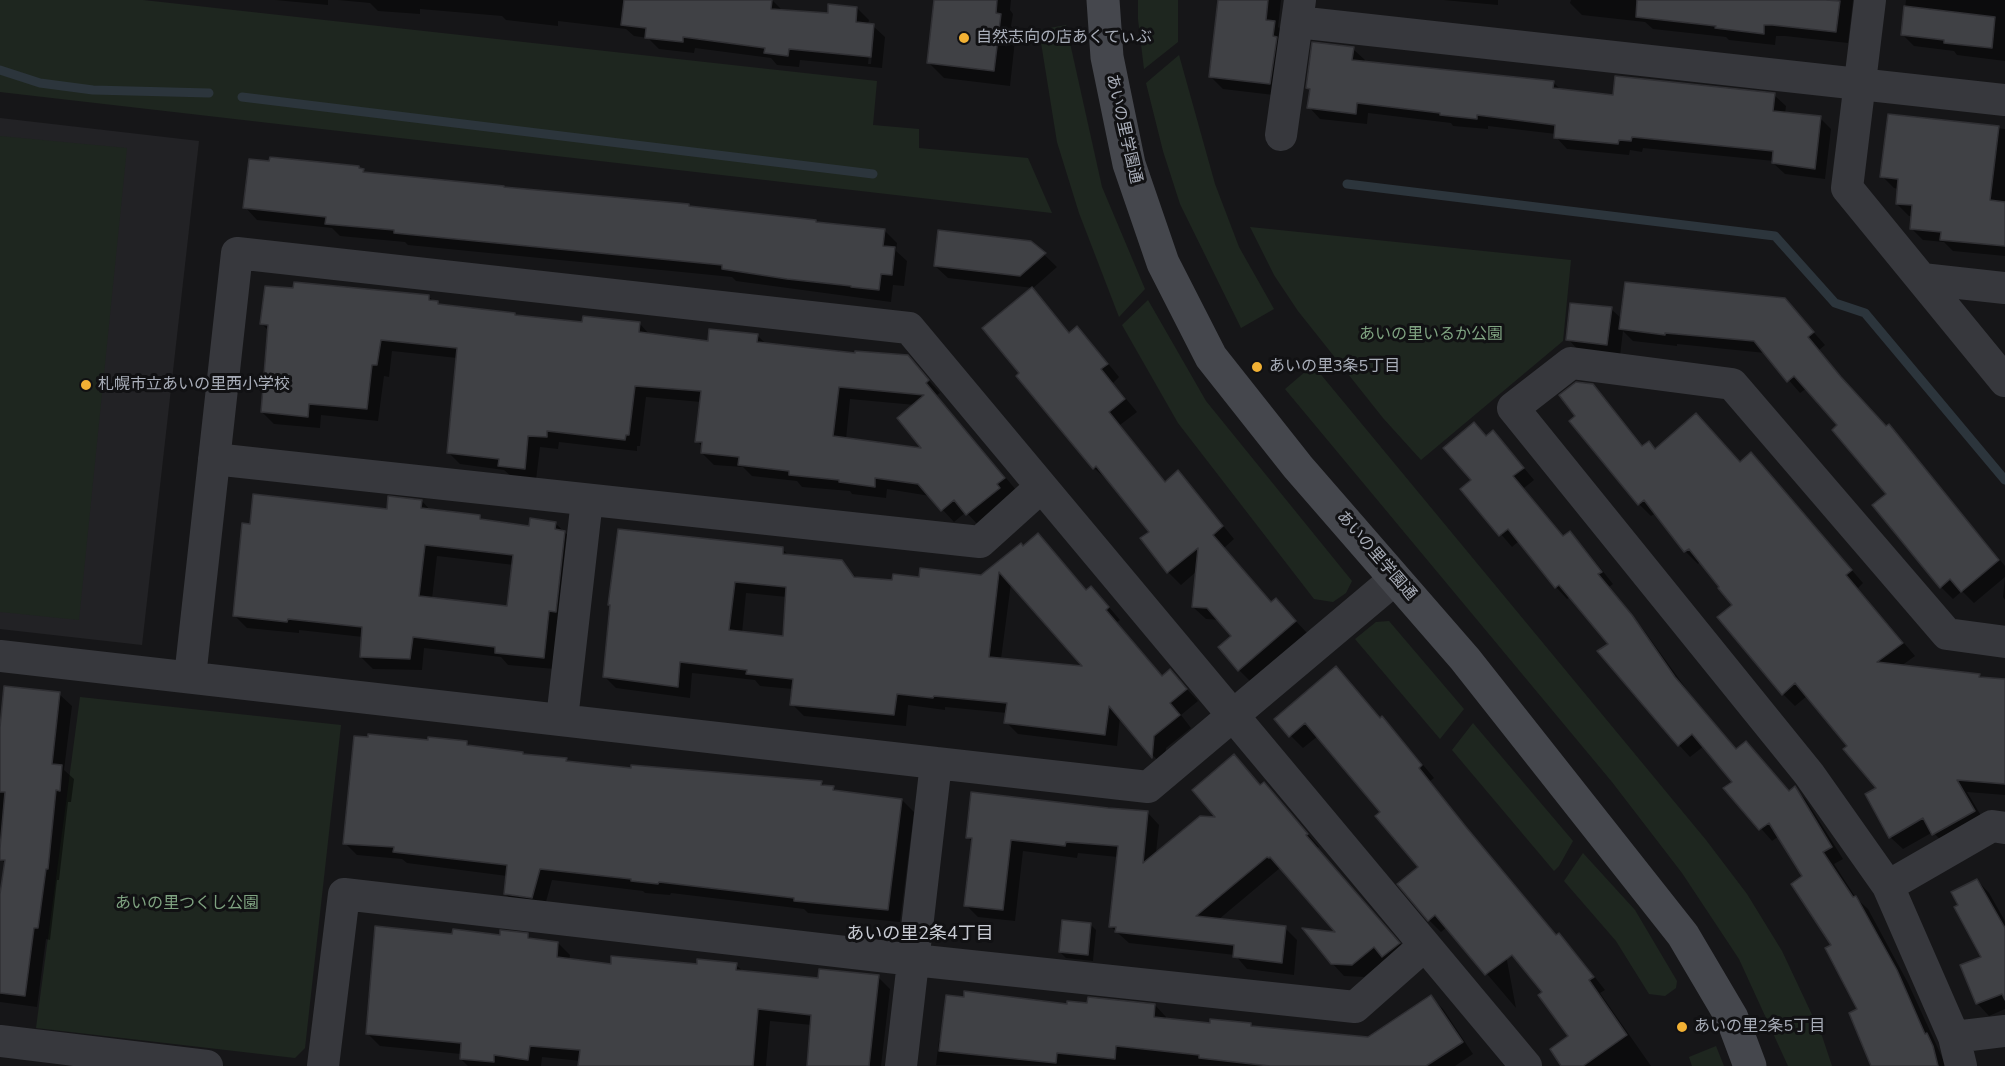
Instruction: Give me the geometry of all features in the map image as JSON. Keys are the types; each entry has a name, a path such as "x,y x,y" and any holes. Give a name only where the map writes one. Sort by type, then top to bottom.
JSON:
{"street":[{"name":"あいの里学園通","path":"1103,0 1107,57 1128,164 1168,273 1211,357 1298,467 1465,659 1683,935 1732,1018 1750,1066"},
{"path":"1870,0 1847,188 2005,381"},
{"path":"1281,135 1299,11 1860,84 2005,100"},
{"path":"190,677 237,253 909,328 1526,1066"},
{"path":"1922,279 2005,288"},
{"path":"2005,642 1947,634 1732,384 1571,363 1513,408 1809,774 1888,886 1958,1052 2005,1031"},
{"path":"214,459 980,542 1041,487"},
{"path":"562,719 587,500"},
{"path":"0,656 1148,787 1395,579"},
{"path":"901,1066 936,763"},
{"path":"1888,886 1992,826 2005,828"},
{"path":"323,1066 344,894 914,960 1355,1007 1425,945"},
{"path":"0,1041 148,1063 207,1066"}],"shaded area":[{"name":"札幌市立あいの里西小学校","path":"0,118 199,141 142,645 0,629"}],"green space":[{"path":"0,0 143,0 877,81 873,125 919,129 919,148 1028,158 1052,213 0,92"},
{"path":"1138,0 1178,0 1178,42 1144,69 1138,19"},
{"path":"1066,25 1102,187 1145,289 1119,317 1079,213 1057,142 1039,30"},
{"path":"1179,55 1215,184 1239,247 1274,309 1241,328 1180,204 1163,151 1146,83"},
{"path":"0,136 127,148 79,620 0,612"},
{"name":"あいの里いるか公園","path":"1250,227 1571,260 1563,341 1421,460 1383,418 1298,311 1274,275"},
{"path":"1148,300 1206,401 1352,581 1346,593 1333,602 1314,599 1178,423 1122,325"},
{"path":"1313,365 1706,840 1747,894 1782,951 1822,1036 1832,1066 1788,1066 1739,959 1682,873 1612,782 1285,389"},
{"path":"1389,621 1464,709 1440,739 1355,639 1376,622"},
{"name":"あいの里つくし公園","path":"80,697 341,725 305,1048 295,1058 36,1028"},
{"path":"1473,723 1573,841 1554,871 1452,750"},
{"path":"1583,853 1635,910 1677,981 1676,988 1665,996 1649,994 1616,941 1564,881"},
{"path":"1716,1046 1724,1066 1692,1066 1689,1057"}],"building":[{"path":"624,0 772,0 771,9 828,13 828,4 857,7 856,22 874,24 871,57 789,49 788,56 764,53 765,48 683,37 683,42 645,38 646,28 621,25"},
{"name":"自然志向の店あくてぃぶ","path":"934,0 997,0 996,13 1001,14 994,71 927,63"},
{"path":"1218,0 1268,0 1266,20 1275,21 1273,36 1277,37 1270,84 1209,77"},
{"path":"1637,0 1840,1 1836,32 1764,25 1764,34 1636,17"},
{"path":"1904,6 1995,17 1992,48 1944,43 1944,40 1901,35"},
{"path":"1312,42 1354,47 1352,60 1554,81 1553,88 1613,95 1615,76 1775,93 1773,111 1821,116 1815,169 1772,163 1773,151 1632,137 1631,141 1619,140 1618,144 1554,138 1555,125 1477,115 1477,119 1357,103 1356,114 1307,108 1310,89 1306,88"},
{"path":"1888,114 1999,126 1990,200 2005,202 2005,246 1940,240 1941,232 1910,229 1912,205 1896,204 1898,179 1880,177"},
{"path":"270,157 359,166 364,169 363,172 689,204 689,206 885,229 883,246 895,247 892,275 881,274 879,290 722,269 722,265 394,233 394,230 325,224 326,217 243,208 249,159 269,161"},
{"path":"938,230 1031,241 1046,253 1020,276 934,266"},
{"path":"294,282 429,295 429,300 438,301 438,304 515,313 515,315 582,322 583,316 640,322 639,332 708,341 709,329 758,334 757,342 855,353 855,351 908,355 929,380 926,383 1005,478 997,484 1000,488 966,515 954,500 941,511 918,484 875,478 875,487 839,482 839,480 789,475 789,471 738,465 739,457 701,453 702,442 695,442 701,391 635,386 629,435 626,435 625,440 547,431 547,437 528,436 525,469 498,466 499,459 447,453 457,348 381,340 377,365 372,365 367,409 309,404 308,417 261,412 268,325 260,324 265,286 293,288","holes":["839,387 924,395 897,418 921,448 833,436"]},
{"path":"1625,282 1785,298 1814,332 1808,337 1886,426 1889,424 1999,560 1961,592 1950,579 1940,588 1872,505 1886,494 1832,430 1837,425 1794,376 1787,382 1754,341 1665,333 1665,335 1619,329"},
{"path":"1032,287 1069,333 1077,326 1108,364 1101,369 1125,399 1109,412 1165,482 1178,470 1223,526 1213,535 1271,602 1276,598 1296,621 1238,671 1218,647 1231,636 1207,608 1192,607 1198,548 1167,573 1140,538 1149,532 1096,466 1093,469 1016,376 1019,373 982,328"},
{"path":"1570,303 1612,307 1607,345 1566,340"},
{"path":"1576,382 1593,384 1642,446 1649,441 1655,449 1696,413 1740,462 1751,452 1852,570 1846,575 1903,643 1877,662 2005,679 2005,784 1957,780 1975,811 1932,835 1923,818 1889,838 1865,794 1876,788 1843,749 1847,746 1795,683 1782,695 1717,617 1732,605 1719,587 1689,549 1684,552 1644,500 1638,505 1569,421 1575,416 1559,395"},
{"path":"1474,422 1486,436 1493,430 1524,468 1513,476 1563,536 1570,531 1602,572 1598,574 1632,615 1675,677 1736,749 1746,741 1789,791 1795,786 1832,847 1823,852 1853,897 1856,896 1897,970 1925,1034 1927,1033 1933,1046 1938,1066 1871,1066 1849,1013 1857,1009 1825,948 1831,945 1791,884 1802,876 1769,823 1759,830 1723,788 1732,782 1692,734 1678,746 1597,651 1608,644 1559,585 1555,588 1508,529 1499,536 1460,489 1471,480 1443,448"},
{"path":"253,494 387,509 388,496 422,500 421,508 480,515 480,519 529,526 530,518 556,522 555,529 565,531 556,612 549,611 544,658 495,653 495,647 413,637 410,659 360,657 362,627 233,616 242,523 250,524","holes":["425,545 513,555 507,606 419,596"]},
{"path":"618,529 783,547 783,554 842,560 854,577 892,580 893,574 919,577 920,568 981,575 1021,543 1023,546 1038,533 1086,590 1091,586 1109,607 1106,610 1162,676 1170,669 1187,689 1170,703 1180,715 1154,736 1152,758 1109,706 1105,735 1004,723 1007,703 934,696 933,698 897,694 894,715 790,705 793,679 746,674 747,670 680,662 678,687 603,677 610,605 608,605","holes":["999,572 1082,666 989,657","735,582 786,587 783,636 729,630"]},
{"path":"1336,666 1380,718 1382,716 1422,765 1419,768 1466,827 1556,935 1559,933 1594,977 1589,980 1627,1035 1583,1066 1561,1066 1550,1049 1568,1036 1538,995 1542,992 1512,955 1485,975 1435,915 1428,921 1397,884 1418,867 1375,816 1380,812 1305,723 1289,737 1274,719"},
{"path":"4,686 60,692 52,764 62,765 60,791 56,790 48,869 46,869 38,928 34,928 25,996 0,993 0,894 5,860 0,860 0,848 5,792 0,792 0,727"},
{"path":"368,734 467,741 467,745 567,758 566,761 631,768 631,765 822,781 821,785 834,786 833,790 902,799 888,910 794,901 794,898 540,869 532,898 504,894 507,865 393,852 394,847 343,844 354,736 368,737"},
{"path":"1234,754 1260,785 1264,782 1308,834 1306,835 1400,943 1382,957 1374,947 1352,965 1331,964 1302,928 1335,932 1270,857 1267,857 1196,916 1286,926 1282,963 1233,957 1234,945 1115,932 1116,927 1109,927 1118,846 1066,842 1065,846 1011,840 1003,910 964,906 972,838 966,838 971,792 1148,811 1143,863 1200,816 1215,817 1192,790"},
{"path":"1977,879 2005,928 2005,1000 2002,994 1976,1004 1960,965 1981,957 1954,907 1958,905 1951,892"},
{"path":"1062,920 1091,923 1088,955 1059,952"},
{"path":"375,926 452,934 453,929 500,935 500,930 528,933 528,938 558,942 557,957 611,964 611,956 697,964 697,959 737,963 736,970 818,978 819,969 879,975 869,1066 807,1066 811,1015 758,1009 753,1066 578,1066 580,1050 530,1046 528,1060 494,1055 494,1062 460,1059 461,1043 366,1034"},
{"path":"964,991 1067,1004 1067,1001 1087,1003 1088,997 1155,1004 1154,1017 1210,1023 1210,1019 1251,1023 1251,1026 1368,1037 1431,995 1463,1042 1426,1066 1270,1066 1116,1046 1115,1059 1057,1053 1056,1063 939,1051 946,995 964,997"}],"waterway":[{"path":"0,70 40,83 93,90 209,93"},
{"path":"242,97 873,174"},
{"path":"1347,184 1775,236 1835,303 1865,313 2005,480"}],"place":[{"name":"自然志向の店あくてぃぶ","path":"964,38"},
{"name":"あいの里3条5丁目","path":"1257,367"},
{"name":"札幌市立あいの里西小学校","path":"86,385"},
{"name":"あいの里2条5丁目","path":"1682,1027"}],"district":[{"name":"あいの里2条4丁目","path":"920,935"}]}
